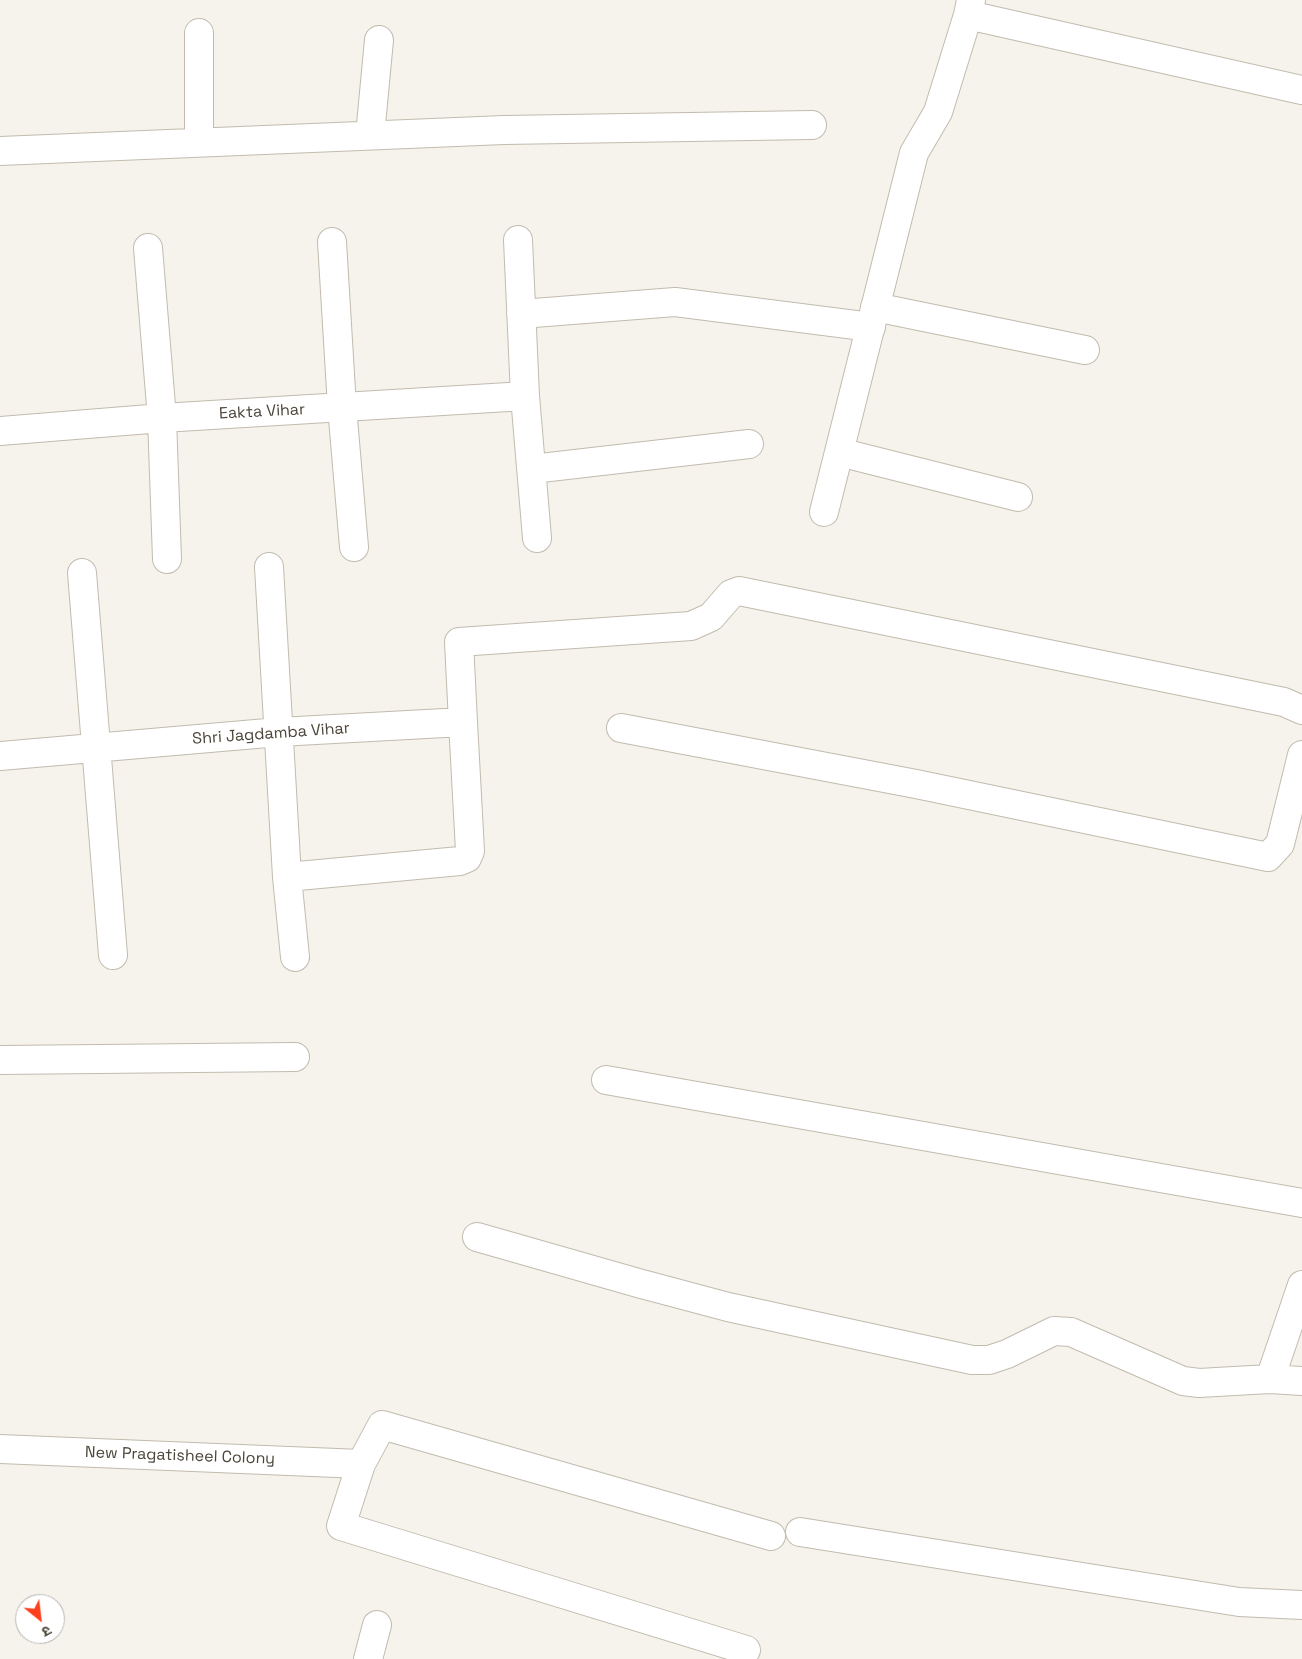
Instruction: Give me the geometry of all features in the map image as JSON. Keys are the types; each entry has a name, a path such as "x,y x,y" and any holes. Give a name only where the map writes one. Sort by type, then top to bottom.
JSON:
{"street":[{"path":"824,512 914,153 938,112 969,7 1302,90"},
{"path":"199,33 200,142"},
{"path":"370,136 379,40"},
{"path":"0,151 514,130 812,125"},
{"path":"518,240 525,396 537,538"},
{"path":"332,242 342,407 354,547"},
{"path":"148,248 162,418 167,558"},
{"path":"521,314 675,302 873,317 1085,350"},
{"name":"Eakta Vihar","path":"0,431 162,418 525,396"},
{"path":"532,468 749,444"},
{"path":"839,452 1018,497"},
{"path":"269,567 287,877 295,957"},
{"path":"82,573 113,955"},
{"path":"287,877 460,861 467,858 470,851 459,642 690,626 711,617 731,594 739,591 1284,702 1302,710"},
{"name":"Shri Jagdamba Vihar","path":"0,756 279,732 463,722"},
{"path":"622,728 906,782 1268,857 1280,844 1302,754"},
{"path":"0,1060 295,1057"},
{"path":"606,1080 1302,1203"},
{"path":"477,1237 728,1307 972,1360 989,1360 1007,1354 1054,1331 1071,1332 1183,1381 1199,1383 1270,1379 1302,1381"},
{"path":"1270,1379 1302,1285"},
{"path":"746,1650 341,1526 360,1464 382,1425 771,1536"},
{"name":"New Pragatisheel Colony","path":"0,1449 360,1464"},
{"path":"800,1532 1239,1602 1302,1605"},
{"path":"368,1659 377,1625"}]}
